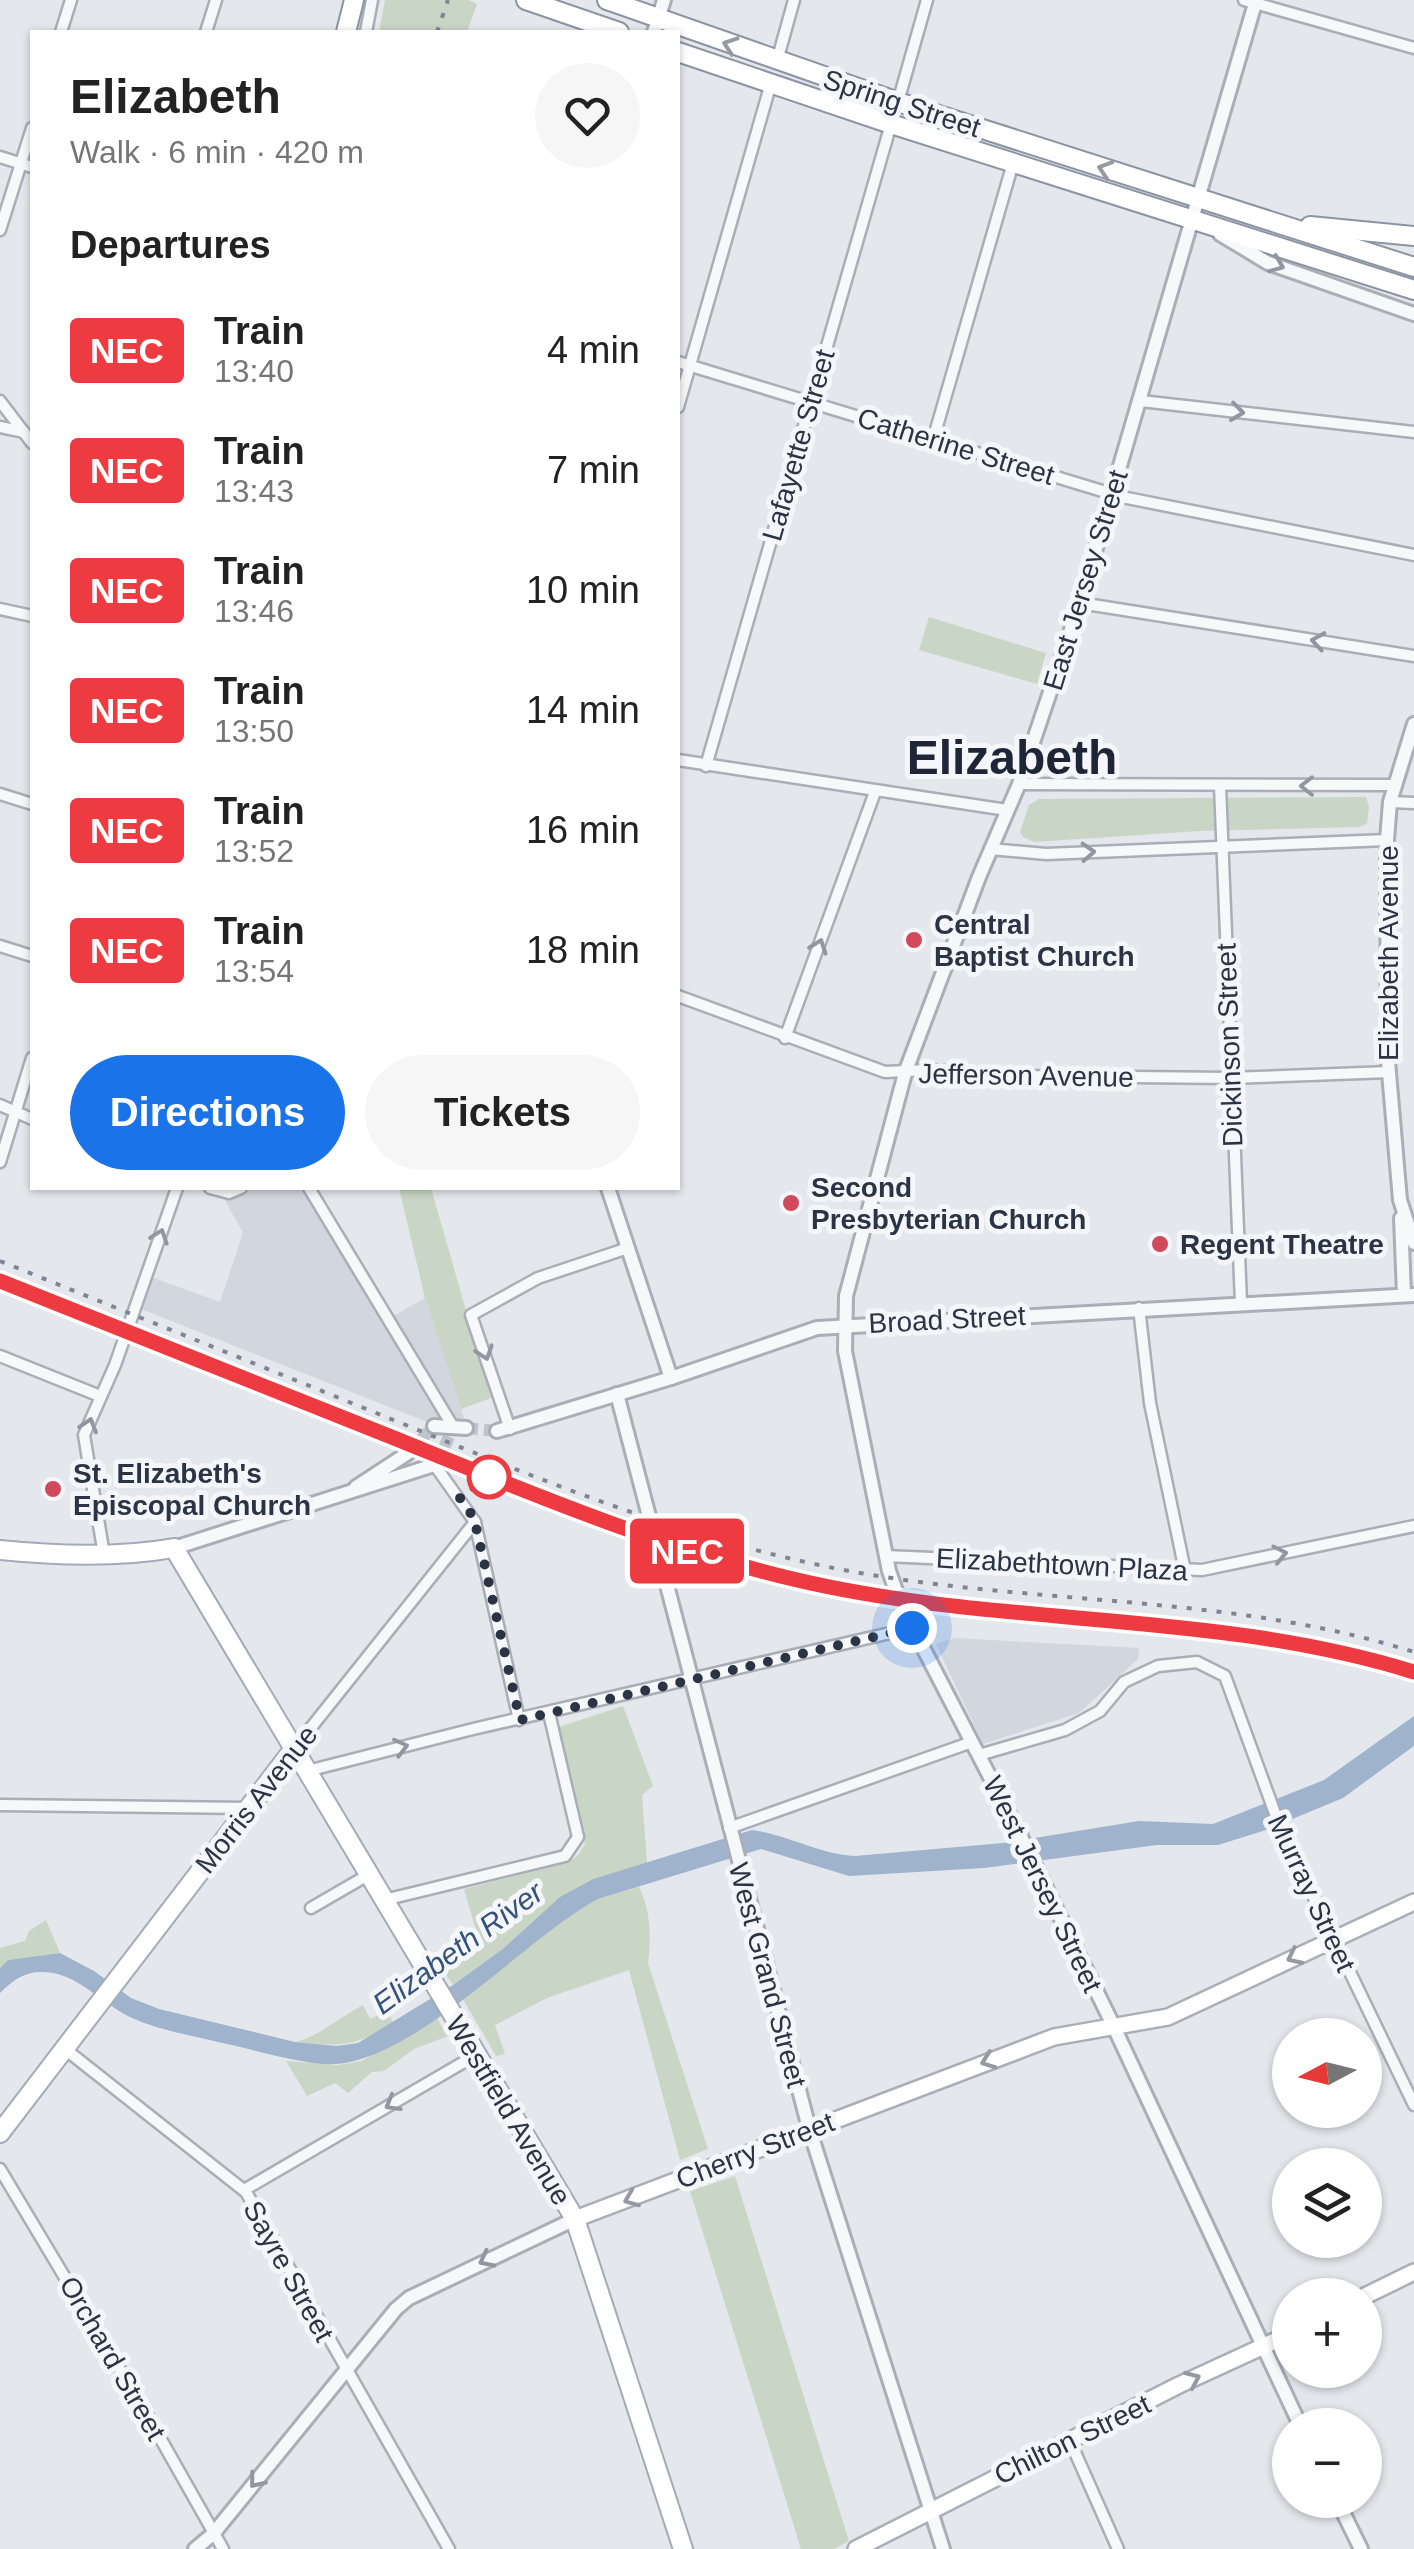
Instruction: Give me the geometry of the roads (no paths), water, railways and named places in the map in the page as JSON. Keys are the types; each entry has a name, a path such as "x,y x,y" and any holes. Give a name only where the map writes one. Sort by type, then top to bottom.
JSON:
{"main road":[{"path":"346,30 354,0"},
{"path":"526,0 613,30"},
{"name":"Spring Street","path":"607,0 656,26"},
{"name":"Spring Street","path":"680,33 898,102 1195,208"},
{"name":"Spring Street","path":"680,53 1013,162 1195,208"},
{"path":"1195,208 1268,221 1414,236"},
{"path":"1195,208 1414,290"},
{"path":"1268,221 1414,267"},
{"path":"0,1550 104,1555 174,1548"},
{"name":"Westfield Avenue","path":"174,1548 575,2219 682,2549"},
{"name":"Morris Avenue","path":"0,2133 294,1750"},
{"name":"Cherry Street","path":"575,2219 1054,2037 1168,2017 1414,1902"},
{"path":"1382,2288 1414,2272"},
{"name":"Chilton Street","path":"856,2549 931,2508 1272,2343"}],"street":[{"path":"62,30 70,0"},
{"path":"207,30 216,0"},
{"path":"366,30 372,0"},
{"path":"656,26 664,0"},
{"path":"777,61 794,0"},
{"path":"898,102 927,0"},
{"path":"1252,1 1414,48"},
{"name":"East Jersey Street","path":"845,1326 846,1296 905,1073 990,849 1019,784 1080,603 1252,1"},
{"path":"680,392 684,363 771,84"},
{"name":"Lafayette Street","path":"706,766 892,124"},
{"path":"0,157 27,165 0,230"},
{"path":"933,440 1013,162"},
{"path":"1195,208 1268,263 1414,314"},
{"name":"Catherine Street","path":"684,363 1112,493 1414,555"},
{"path":"0,401 30,440"},
{"path":"1140,401 1414,432"},
{"path":"0,426 24,433"},
{"path":"1080,603 1414,656"},
{"path":"0,609 30,616"},
{"name":"Elizabeth Avenue","path":"1414,724 1390,802 1388,840 1389,1072 1400,1200 1414,1243"},
{"path":"680,760 1008,810"},
{"path":"1019,784 1394,785"},
{"name":"Dickinson Street","path":"1220,786 1240,1303"},
{"path":"785,1038 875,792"},
{"path":"0,794 30,803"},
{"path":"1390,802 1414,803"},
{"path":"990,849 1046,854 1388,840"},
{"path":"0,946 30,955"},
{"name":"Jefferson Avenue","path":"680,997 874,1069 905,1073 930,1070 1032,1076 1230,1078 1389,1072"},
{"path":"0,1162 30,1064"},
{"path":"0,1105 30,1117"},
{"path":"104,1555 84,1435 115,1365 176,1190"},
{"path":"310,1190 456,1429"},
{"path":"609,1190 671,1378"},
{"path":"1400,1200 1409,1295"},
{"path":"503,1430 472,1314 538,1278 628,1248"},
{"name":"Broad Street","path":"503,1430 817,1328 1409,1295"},
{"path":"1139,1308 1150,1402 1184,1571"},
{"name":"West Jersey Street","path":"845,1326 845,1351 888,1572 912,1628 1022,1836 1292,2408"},
{"path":"0,1356 100,1396"},
{"name":"West Grand Street","path":"618,1394 809,2128 944,2549"},
{"path":"434,1426 456,1429"},
{"path":"354,1488 408,1453"},
{"path":"174,1548 354,1488 376,1486 437,1466 474,1522 520,1720"},
{"name":"Morris Avenue","path":"294,1750 474,1522"},
{"name":"Elizabethtown Plaza","path":"886,1556 1202,1570 1414,1526"},
{"path":"307,1772 912,1628"},
{"name":"Murray Street","path":"975,1748 1065,1730 1100,1711 1124,1682 1158,1666 1197,1662 1225,1676 1280,1827 1332,1939 1409,2081 1414,2104"},
{"path":"383,1900 565,1856 578,1837 549,1713"},
{"path":"730,1833 975,1748"},
{"path":"0,1805 250,1808"},
{"path":"311,1908 368,1875"},
{"name":"Sayre Street","path":"64,2049 244,2190 449,2549"},
{"path":"244,2190 476,2054"},
{"name":"Orchard Street","path":"0,2169 222,2549"},
{"name":"Cherry Street","path":"194,2549 213,2534 381,2324 409,2298 575,2219"},
{"path":"1070,2441 1118,2549"},
{"path":"1346,2518 1361,2549"}],"water":[{"path":"1414,1716 1414,1746 1343,1798 1218,1845 1157,1845 984,1868 849,1876 761,1849 598,1899 427,2025 391,2047 356,2061 311,2063 166,2030 132,2018 74,1980 53,1973 24,1975 0,1993 0,1968 8,1960 60,1953 131,1998 159,2009 295,2042 337,2046 358,2043 453,1985 504,1948 560,1897 593,1879 752,1830 855,1856 1003,1843 1139,1821 1213,1824 1324,1780"}],"tunnel":[{"path":"408,1453 434,1426"},
{"path":"466,1428 497,1431"},
{"path":"437,1464 451,1432"}],"railway":[{"path":"438,30 448,0"},
{"path":"0,1261 539,1478 642,1516 747,1548 877,1576 1263,1618 1339,1632 1414,1652"},
{"path":"0,1281 542,1497 742,1566 870,1594 948,1605 1261,1638 1338,1652 1414,1673"}],"train":[{"name":"NEC","path":"0,1281 544,1500 690,1552 796,1580 859,1591 1233,1632 1317,1647 1414,1672"}],"place":[{"name":"Central Baptist Church","path":"914,940"},
{"name":"Second Presbyterian Church","path":"791,1203"},
{"name":"Regent Theatre","path":"1160,1244"},
{"name":"St. Elizabeth's Episcopal Church","path":"53,1489"}],"district":[{"name":"Elizabeth","path":"1012,757"}],"water label":[{"name":"Elizabeth River","path":"458,1948"}]}
